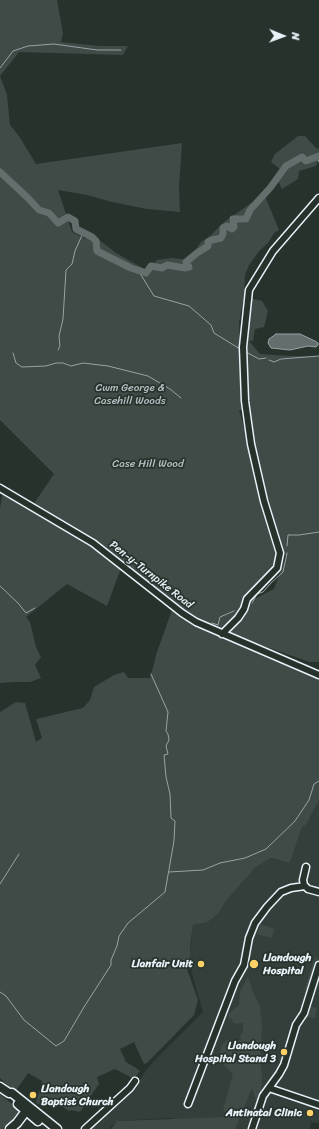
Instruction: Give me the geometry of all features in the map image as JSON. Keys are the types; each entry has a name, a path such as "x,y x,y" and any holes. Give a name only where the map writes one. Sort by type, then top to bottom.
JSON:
{"main road":[{"path":"0,1087 9,1093 12,1093 29,1111 53,1128"},
{"path":"10,1129 29,1111"}],"street":[{"path":"222,634 238,618 244,609 247,599 277,568 280,553 264,501 251,444 245,401 243,346 249,290 273,251 319,198"},
{"name":"Pen-y-Turnpike Road","path":"0,488 93,542 182,613 196,622 319,675"},
{"path":"306,867 303,880 305,886 308,889 319,892"},
{"path":"188,1104 235,981 244,965 248,941 255,923 281,892 293,887 305,886"},
{"path":"252,1129 263,1096 284,1065 296,1025 304,1013 319,964"},
{"path":"85,1129 130,1088 135,1081"},
{"path":"269,1088 319,1105"}],"shaded area":[{"path":"276,334 300,334 315,341 318,345 316,347 308,346 290,350 271,348 268,343 269,339"},
{"name":"Llandough Hospital","path":"319,800 319,1123 311,1122 310,1129 230,1129 170,1118 117,1121 109,1129 91,1129 135,1088 147,1069 203,1012 189,961 193,925 208,922 218,914 226,901 256,867 271,858 290,863 302,827 306,825"}],"green space":[{"path":"0,0 57,0 63,34 61,42 100,46 128,46 123,55 19,52 0,76"},
{"name":"Case Hill Wood","path":"0,76 7,95 10,125 19,136 36,164 182,143 179,188 180,212 147,209 58,190 72,232 86,239 90,233 116,253 148,271 157,260 172,258 189,260 200,243 210,236 224,222 264,194 279,230 274,233 268,243 259,251 249,265 245,275 244,296 239,323 243,410 239,410 279,552 277,568 243,609 223,630 215,629 176,605 141,576 104,551 87,536 33,505 54,474 0,420"},
{"path":"298,136 305,136 316,148 319,149 319,159 316,166 299,171 298,179 282,189 279,183 280,169 271,162 275,154"},
{"path":"250,298 262,301 268,311 264,327 255,329 253,341 249,341 260,354 319,356 319,662 310,662 228,634 250,601 274,589 286,557 274,520 263,493 253,439 248,399 244,343"},
{"path":"3,492 91,546 121,568 107,606 67,584 26,617 30,622 36,647 41,657 35,665 41,678 30,682 0,683 0,508"},
{"path":"172,610 199,626 319,678 319,800 306,825 302,827 290,863 271,858 256,867 226,901 218,914 208,922 193,925 190,947 190,968 187,969 198,1000 194,1015 147,1063 144,1064 134,1042 120,1049 126,1062 140,1071 134,1079 115,1069 97,1077 99,1084 80,1112 69,1111 52,1100 39,1104 36,1103 42,1081 28,1073 15,1092 0,1078 0,712 16,702 25,703 36,742 42,738 36,719 83,708 90,700 94,687 114,675 124,672 128,678 150,678 157,652"},
{"path":"260,924 275,929 271,938 257,934"},
{"path":"315,957 318,958 308,988 304,991"},
{"path":"248,977 260,1007 262,1024 260,1062 262,1073 261,1096 251,1129 247,1129 256,1101 252,1088 235,1129 111,1129 117,1121 228,1117 223,1110 233,1074 223,1064 216,1063 222,1045 228,1039 234,1042 241,1039 240,1035 243,1032 243,1022 237,1024 233,1023 231,1018 229,1019 229,1014 239,1005 240,991"},
{"path":"312,998 314,998 311,1006 317,1009 315,1018 308,1017 307,1019 305,1017"},
{"path":"0,1094 18,1109 17,1117 2,1129 0,1129"}],"waterway":[{"path":"0,68 13,51 28,46 54,44 97,50 121,50"},
{"path":"0,172 39,210 49,213 58,223 68,217 75,221 76,229 92,237 96,241 97,251 131,268 146,273 151,266 162,268 167,265 185,268 189,267 186,262 208,246 208,242 221,238 223,228 227,226 232,229 234,227 233,219 246,219 250,210 270,188 286,166 302,157 306,161 319,156"},
{"path":"317,157 319,162"},
{"path":"58,350 60,346 59,336 63,319 66,270 72,264 75,251 83,233"},
{"path":"138,270 154,296 189,306 211,325 214,333 240,349"},
{"path":"246,352 259,359 266,358"},
{"path":"13,353 16,363 22,367 46,366 56,363 63,363 71,366 83,363 108,366 148,376 170,389 181,398"},
{"path":"269,360 274,362 281,359 319,356"},
{"path":"287,546 288,535 319,532"},
{"path":"252,603 257,594 263,592 283,572 287,553"},
{"path":"0,586 26,613 35,608"},
{"path":"212,623 218,625 220,617 234,611"},
{"path":"0,992 6,996 24,1020 56,1046 64,1041 111,965 111,960 117,946 119,936 128,923 165,892 174,841 175,821 171,818 170,794 166,777 164,755 168,754 166,746 169,740 166,731 168,712 151,674"},
{"path":"169,872 203,870 220,863 245,858 266,849 295,821 309,800 314,784 319,781"},
{"path":"0,884 19,854"}],"place":[{"name":"Llanfair Unit","path":"201,964"},
{"name":"Llandough Hospital","path":"254,964"},
{"name":"Llandough Hospital Stand 3","path":"284,1052"},
{"name":"Llandough Baptist Church","path":"33,1095"},
{"name":"Antinatal Clinic","path":"310,1113"}],"park label":[{"name":"Cwm George & Casehill Woods","path":"130,394"}]}
